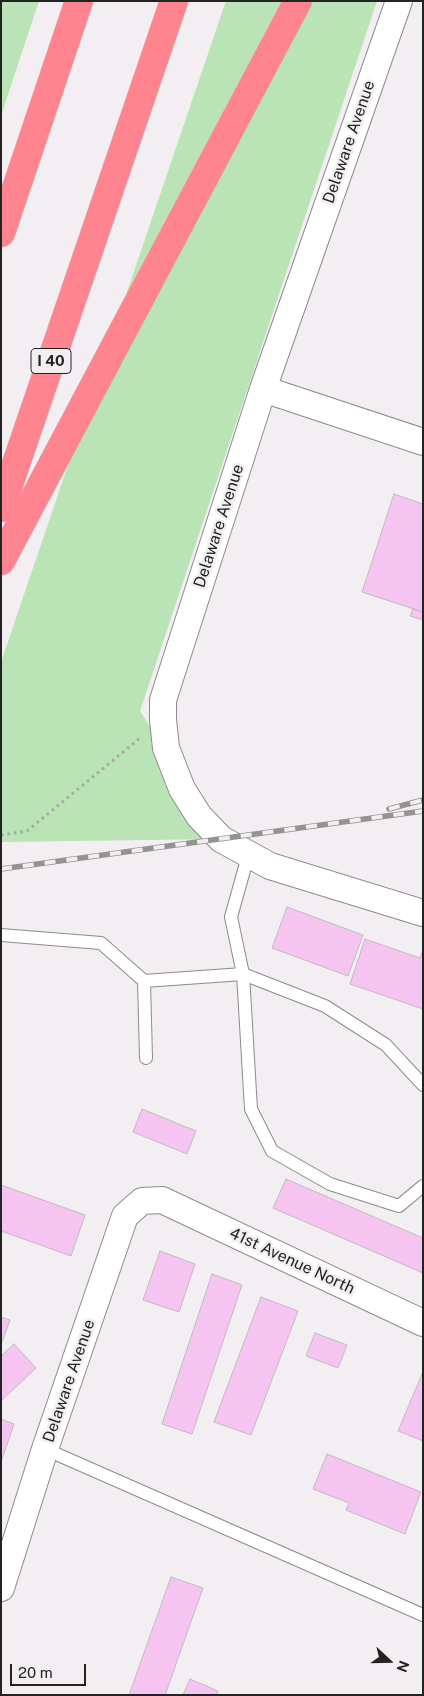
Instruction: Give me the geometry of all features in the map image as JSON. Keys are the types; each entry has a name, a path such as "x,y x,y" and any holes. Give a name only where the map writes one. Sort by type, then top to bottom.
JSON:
{"highway":[{"path":"1,233 79,1"},
{"name":"I 40","path":"1,508 174,1"},
{"path":"1,561 298,1"}],"street":[{"name":"Delaware Avenue","path":"399,1 263,389 163,700 163,720 166,748 182,789 199,816 221,839 248,856 270,866 423,912"},
{"path":"263,389 423,442"},
{"name":"Delaware Avenue","path":"1,1588 45,1449 124,1216 142,1201 162,1200"},
{"name":"41st Avenue North","path":"162,1200 423,1323"}],"lane":[{"path":"248,856 232,917 243,974 251,1109 272,1152 330,1184 399,1206 423,1186"},
{"path":"1,935 101,943 144,982 146,1058"},
{"path":"144,982 243,974 324,1006 386,1045 423,1085"},
{"path":"45,1449 423,1616"}],"path":[{"path":"1,835 27,830 163,720"}],"green space":[{"path":"1,1 39,1 1,116"},
{"path":"226,1 377,1 140,711 221,839 1,842 1,662"}],"building":[{"path":"394,494 423,504 423,612 362,592"},
{"path":"413,609 423,612 423,620 410,616"},
{"path":"287,907 363,935 348,976 272,948"},
{"path":"365,939 420,958 423,950 423,1009 350,984"},
{"path":"142,1109 196,1131 187,1154 133,1132"},
{"path":"286,1179 423,1238 423,1273 273,1208"},
{"path":"1,1185 85,1215 71,1256 1,1231"},
{"path":"160,1251 195,1264 179,1312 143,1300"},
{"path":"212,1274 242,1285 192,1434 162,1424"},
{"path":"261,1297 298,1311 251,1435 214,1422"},
{"path":"1,1317 10,1320 1,1345"},
{"path":"315,1333 347,1345 338,1368 306,1356"},
{"path":"14,1344 36,1368 1,1401 1,1356"},
{"path":"423,1375 423,1441 398,1431"},
{"path":"1,1419 14,1424 1,1462"},
{"path":"327,1454 421,1492 405,1534 346,1510 349,1503 313,1489"},
{"path":"171,1577 203,1588 165,1695 129,1695"},
{"path":"190,1679 218,1691 217,1695 183,1695"}],"railway":[{"path":"389,809 423,800"},
{"path":"1,869 423,811"}]}
